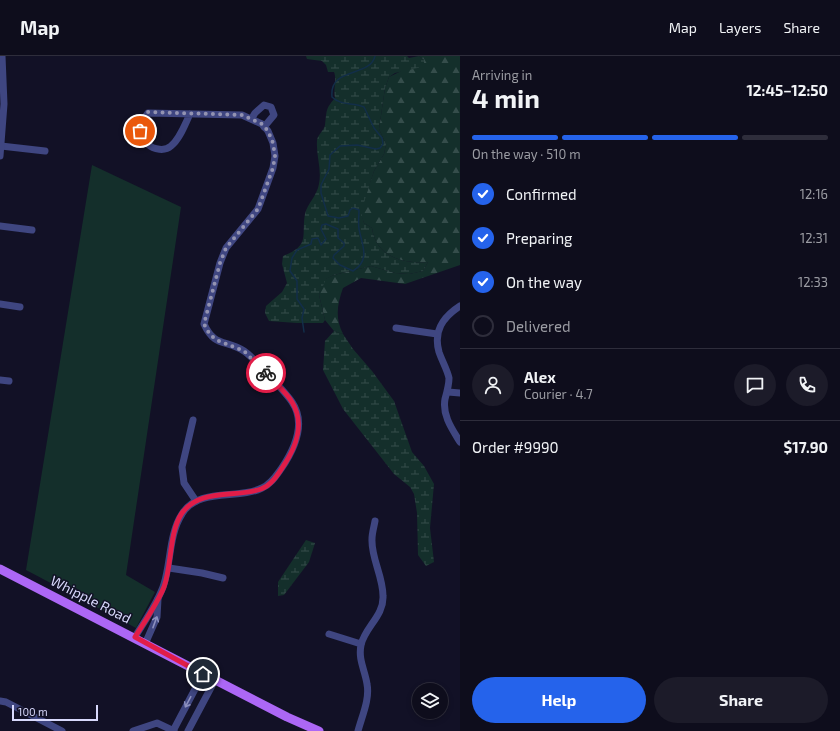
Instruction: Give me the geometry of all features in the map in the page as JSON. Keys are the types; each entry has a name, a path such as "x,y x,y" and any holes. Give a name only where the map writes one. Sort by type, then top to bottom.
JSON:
{"main road":[{"name":"Whipple Road","path":"0,569 135,637 145,644 287,717 319,731"}],"street":[{"path":"0,156 2,56"},
{"path":"252,118 264,105 271,107 274,114 264,127"},
{"path":"135,637 164,586 178,524 182,513 196,501 210,497 251,492 263,488 274,479 292,453 297,440 297,414 292,402 244,351 219,341 210,335 204,324 220,263 226,248 258,209 273,168 275,156 273,143 264,127 252,118 242,115 148,112 141,121 140,126 143,140 157,148 164,150 170,147 190,114"},
{"path":"1,146 45,151"},
{"path":"0,226 32,230"},
{"path":"0,304 20,307"},
{"path":"460,306 446,316 437,334 439,351 449,378 448,392 445,400 446,415 449,424 460,442"},
{"path":"396,328 437,334"},
{"path":"0,380 8,381"},
{"path":"448,392 460,393"},
{"path":"193,420 182,467 184,483 196,501"},
{"path":"358,731 368,693 367,682 360,657 361,644 376,619 384,598 383,586 372,546 375,521"},
{"path":"169,568 223,578"},
{"path":"145,644 157,617 159,597"},
{"path":"329,634 361,644"},
{"path":"133,731 157,723 174,731 203,674"},
{"path":"188,731 215,680"},
{"path":"0,701 6,702 62,731"}],"green space":[{"path":"306,56 407,56 409,58 419,56 424,60 422,67 395,73 389,77 385,88 379,129 386,144 384,154 374,171 361,212 364,223 372,228 379,246 385,252 400,260 409,262 428,262 423,271 409,274 395,273 371,266 334,275 326,279 319,295 325,320 323,323 269,321 265,313 266,306 282,292 287,283 282,264 283,256 298,248 303,239 305,214 318,188 320,178 317,139 325,125 328,108 335,98 334,72 328,72 326,65 322,61 307,59"},
{"path":"419,56 460,56 460,265 405,284 361,278 343,288 339,300 338,317 343,334 334,331 325,320 319,295 325,279 334,275 371,266 395,273 409,274 423,271 428,262 409,262 400,260 385,252 379,246 372,228 364,223 360,212 374,171 384,154 386,144 379,129 385,88 389,77 424,60"},
{"path":"92,165 181,207 126,575 155,592 136,628 26,570"},
{"path":"334,331 343,334 394,401 412,452 424,466 434,484 430,528 434,562 426,566 418,555 417,513 414,494 410,487 394,474 343,409 323,370 325,341"},
{"path":"306,540 315,543 309,562 284,595 278,596 278,582"}],"waterway":[{"path":"304,332 302,318 304,309 297,299 297,281 290,271 292,258 297,250 311,244 312,239 318,238 321,245 326,239 321,229 322,225 326,224 338,229 338,238 344,243 344,246 334,255 333,258 340,265 353,271 359,267 364,257 359,227 359,210 353,208 350,210 348,216 339,218 328,216 321,193 321,185 329,169 330,155 340,146 357,145 376,149 380,148 383,144 382,138 374,128 364,107 339,102 332,97 333,87 337,81 343,76 366,67 372,63 375,56"}],"way so far":[{"path":"140,131 141,121 148,112 242,115 252,118 262,124 268,131 273,143 275,156 273,168 258,209 226,248 220,263 204,324 210,335 219,341 244,351 266,373"}],"route":[{"path":"203,674 145,644 135,637 164,586 169,568 175,529 182,513 196,501 210,497 251,492 263,488 274,479 292,453 297,440 297,414 292,402 266,373"}]}
